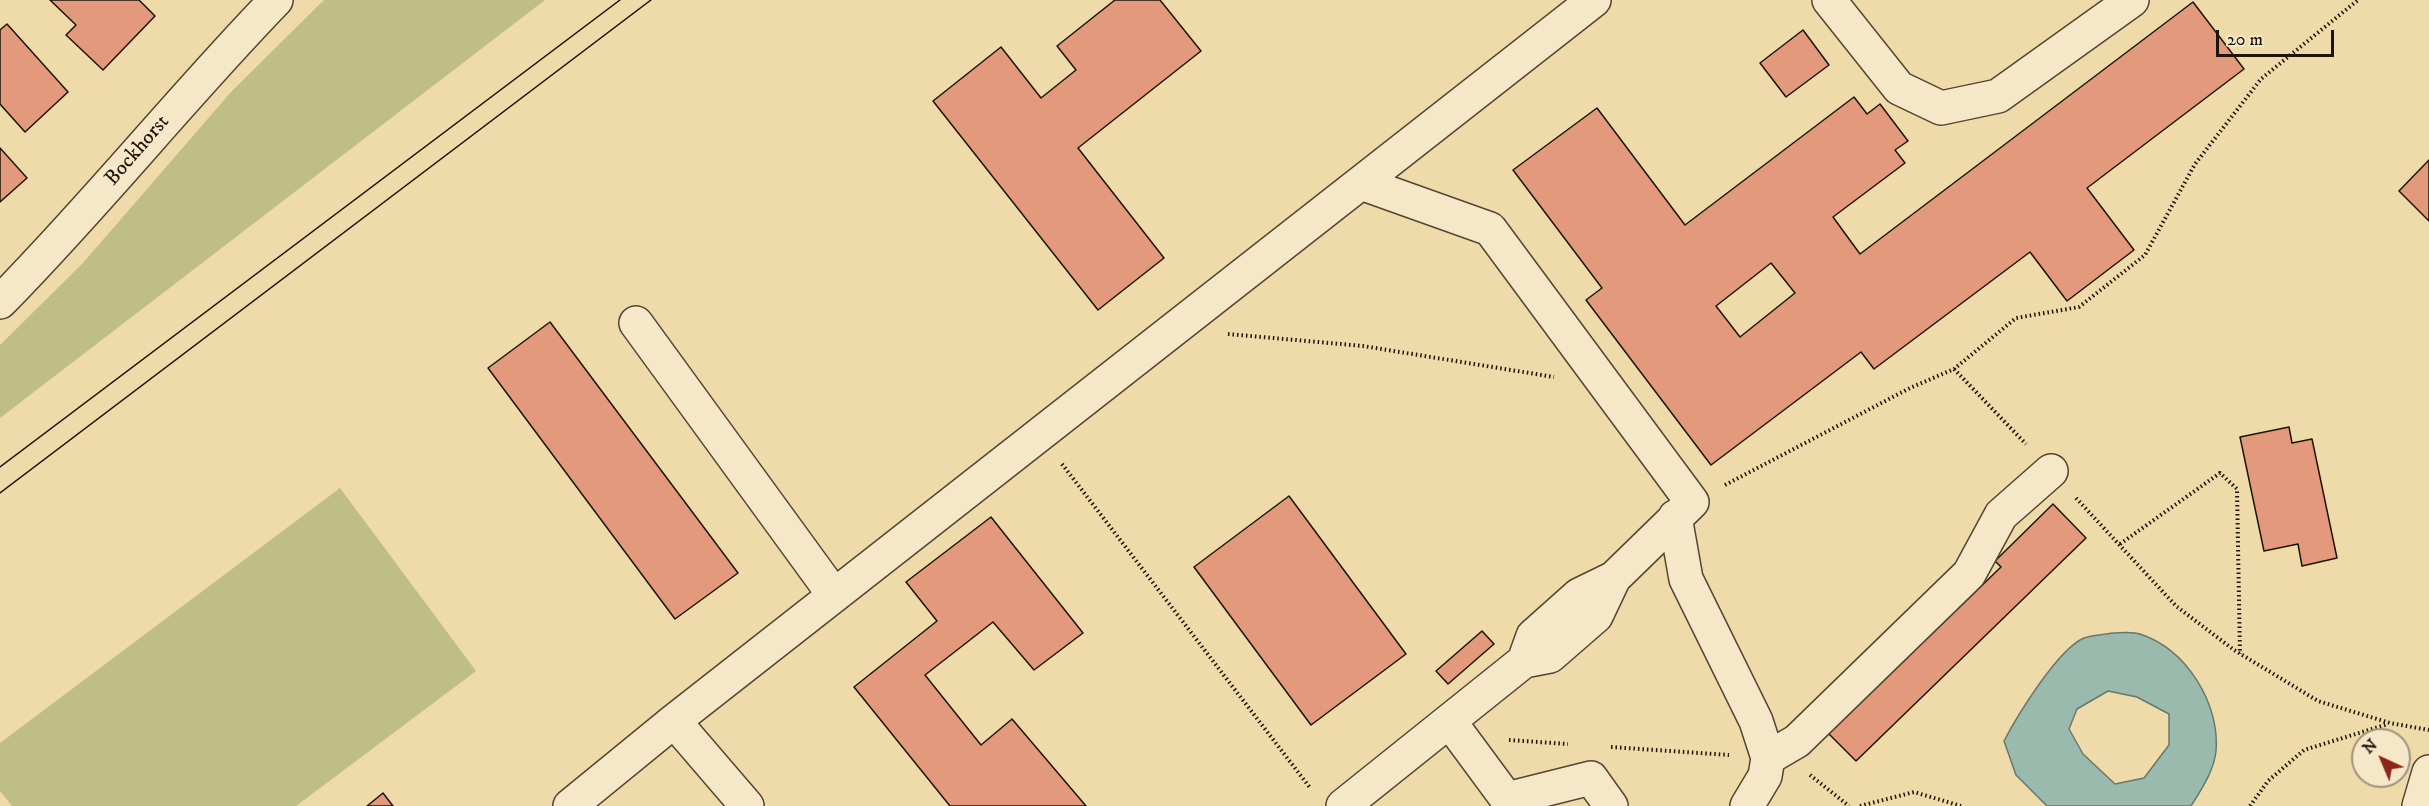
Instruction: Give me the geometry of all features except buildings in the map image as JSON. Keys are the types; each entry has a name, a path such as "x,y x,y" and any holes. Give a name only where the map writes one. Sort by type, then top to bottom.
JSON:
{"street":[{"name":"Bockhorst","path":"0,302 47,254 220,58 276,0"},
{"path":"570,806 834,595 1594,0"},
{"path":"1829,0 1899,88 1941,108 1998,96 2132,0"},
{"path":"1361,183 1490,229 1606,386 1684,510 1686,579 1756,721 1768,758 1765,776 1747,806"},
{"path":"636,323 834,595"},
{"path":"1768,758 1797,741 1969,574 2001,515 2051,471"},
{"path":"1330,801 1450,722 1524,661 1533,636 1579,595 1614,578 1684,510"},
{"path":"674,721 747,806"},
{"path":"1450,722 1510,803 1591,778 1611,806"},
{"path":"2419,806 2429,772"}],"path":[{"path":"1684,510 1910,388 1954,369 2016,318 2079,307 2145,255 2196,164 2261,78 2358,0"},
{"path":"1174,330 1363,346 1606,386"},
{"path":"1954,369 2176,606 2241,654 2318,700 2390,723 2429,730"},
{"path":"1040,435 1330,801"},
{"path":"2120,544 2220,473 2237,489 2241,654"},
{"path":"2250,806 2268,781 2304,750 2390,723"},
{"path":"1860,806 1914,792 1961,806"}],"green space":[{"path":"324,0 545,0 0,418 0,345 83,263 231,92"},
{"path":"340,488 476,671 296,806 12,806 0,791 0,743"}],"shaded area":[{"path":"2137,633 2157,641 2185,665 2197,680 2206,697 2216,733 2216,751 2210,773 2191,806 2047,806 2016,775 2004,741 2028,700 2062,655 2074,645 2087,637","holes":["2108,691 2137,697 2169,714 2169,745 2144,778 2115,784 2083,754 2069,729 2077,709"]}],"tram line":[{"path":"0,467 620,0"},
{"path":"0,493 651,0"}]}
